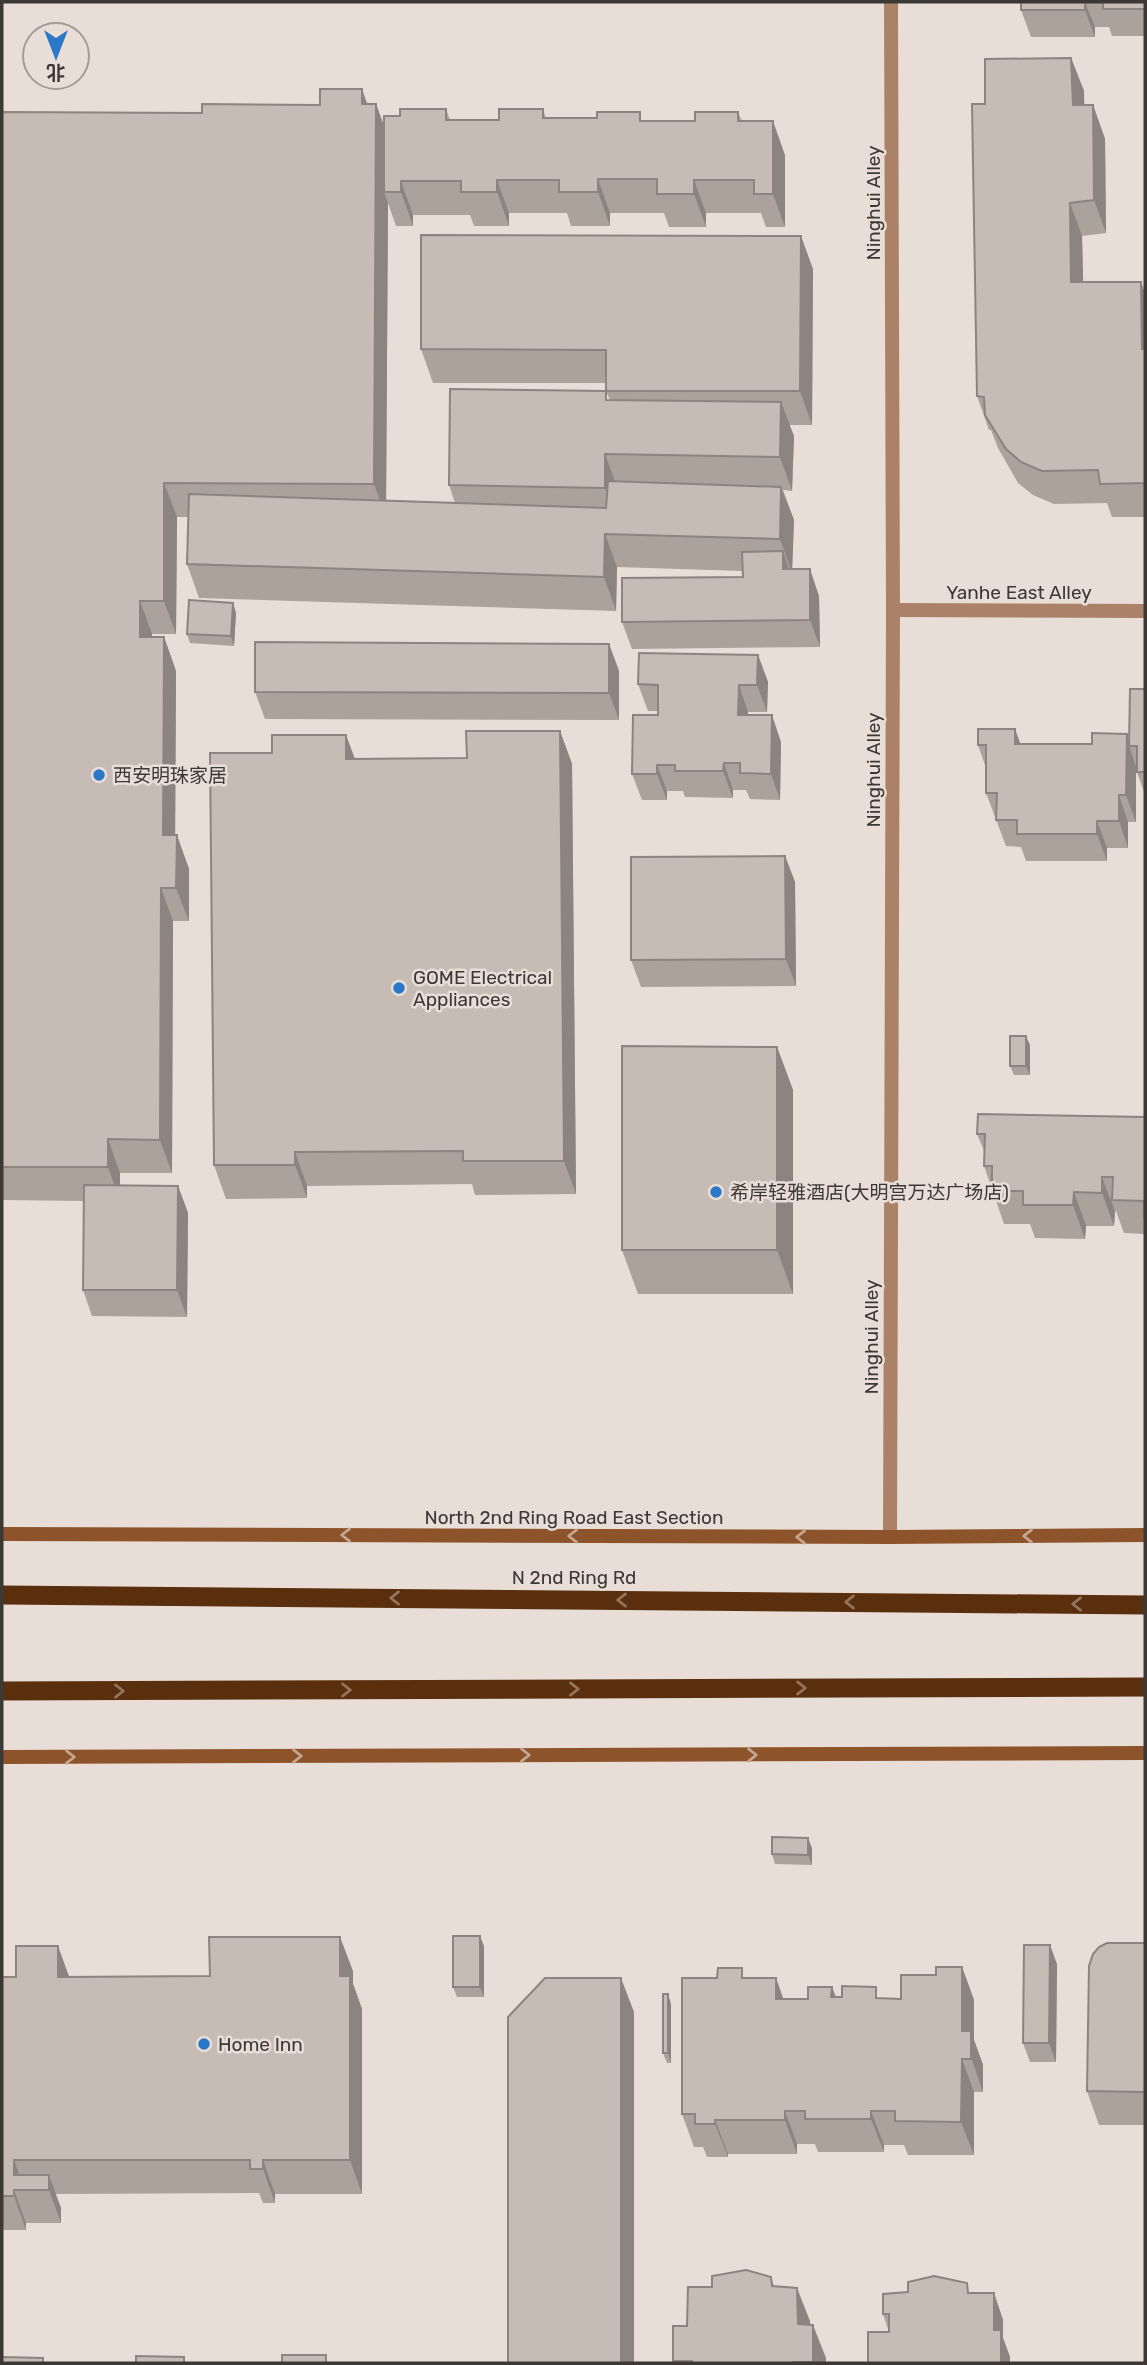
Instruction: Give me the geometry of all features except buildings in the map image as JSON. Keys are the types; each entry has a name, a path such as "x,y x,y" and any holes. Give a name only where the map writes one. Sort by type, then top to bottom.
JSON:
{"highway":[{"name":"N 2nd Ring Rd","path":"2,1595 1145,1605"},
{"path":"2,1691 1145,1688"}],"main road":[{"name":"North 2nd Ring Road East Section","path":"2,1534 890,1537 1145,1535"},
{"path":"2,1757 1145,1753"}],"street":[{"name":"Ninghui Alley","path":"890,1537 893,610 891,2"},
{"name":"Yanhe East Alley","path":"893,610 1145,611"}],"place":[{"name":"西安明珠家居","path":"99,775"},
{"name":"GOME Electrical Appliances","path":"399,988"},
{"name":"希岸轻雅酒店(大明宫万达广场店)","path":"716,1192"},
{"name":"Home Inn","path":"204,2044"}]}
